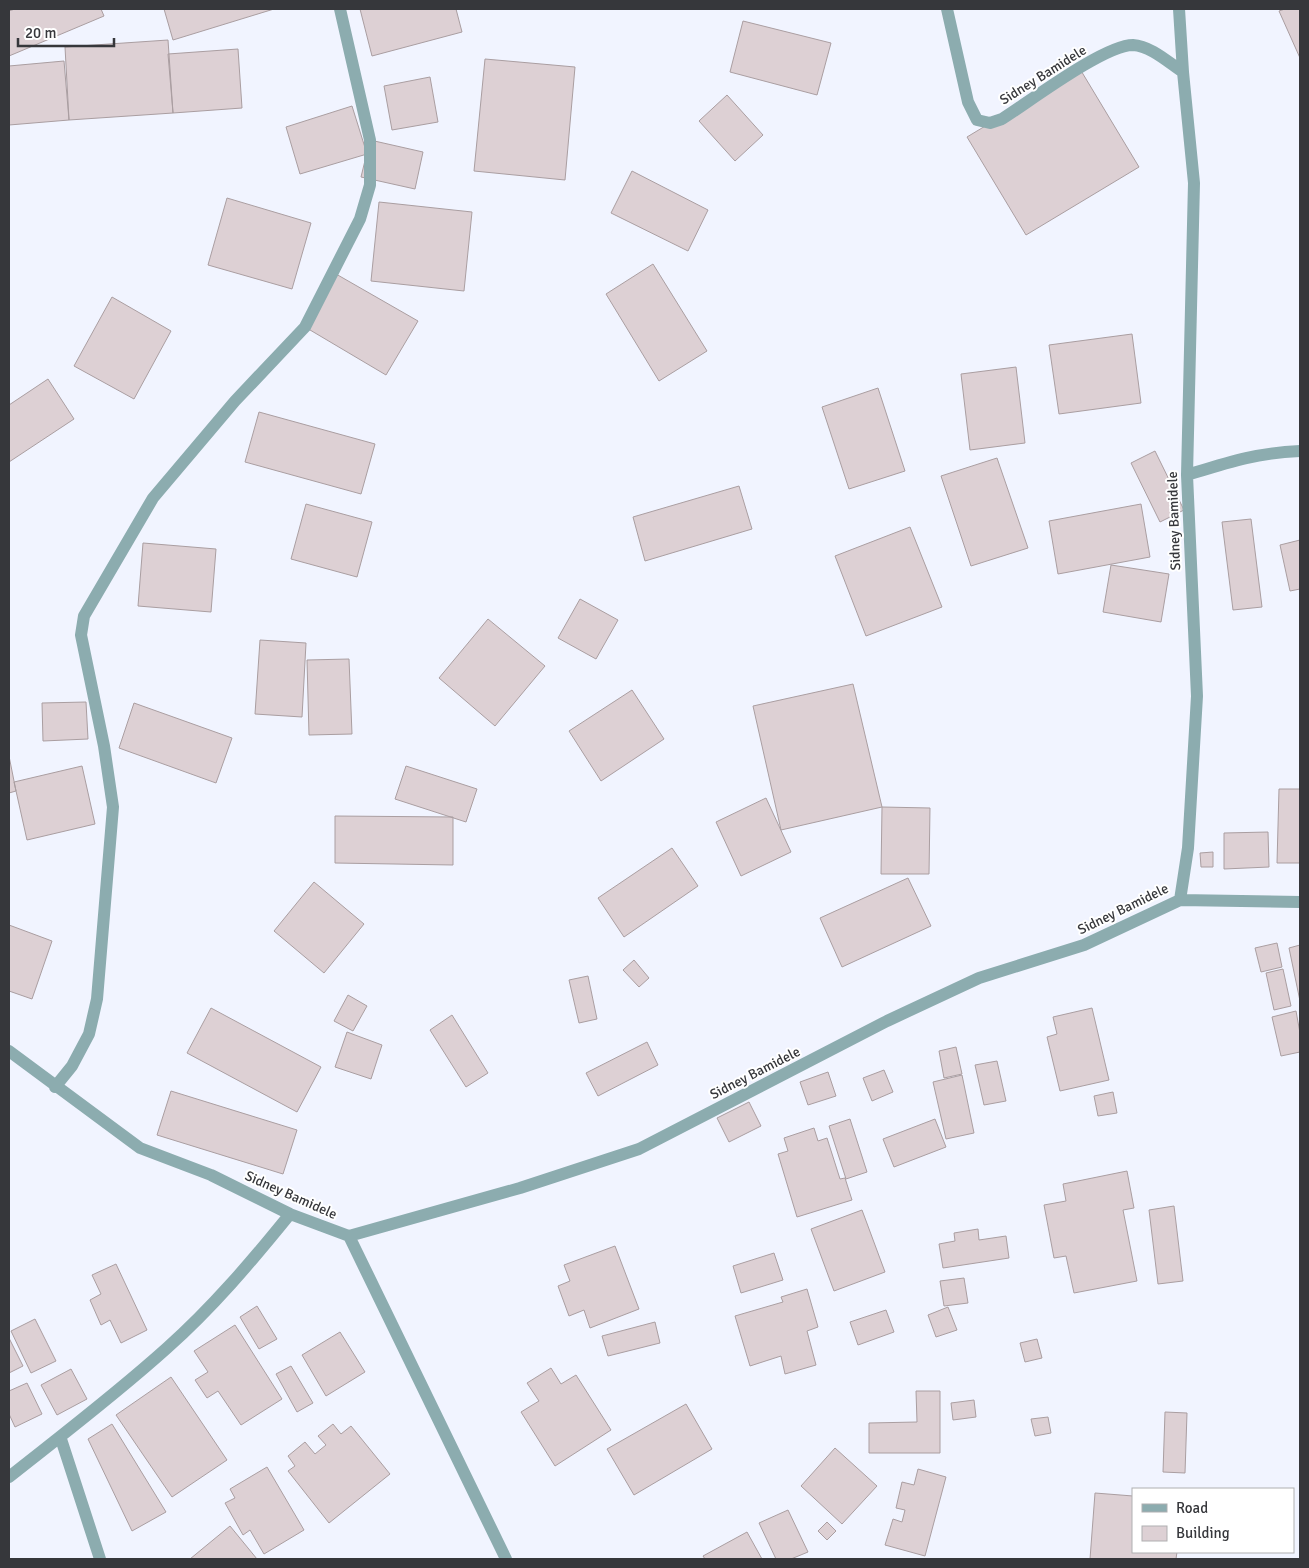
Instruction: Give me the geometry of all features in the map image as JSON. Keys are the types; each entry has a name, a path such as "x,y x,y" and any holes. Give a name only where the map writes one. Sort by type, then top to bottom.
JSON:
{"street":[{"path":"55,1087 72,1066 89,1034 91,1025 96,999 112,807 104,746 81,635 84,616 153,498 235,401 305,327 360,219 370,185 370,140 340,9"},
{"name":"Sidney Bamidele","path":"9,1052 140,1148 211,1175 290,1214 349,1236 520,1188 639,1149 887,1021 979,978 1084,946 1180,900 1188,848 1197,696 1187,475 1194,183 1184,72 1150,50 1134,45 1120,47 1073,71 1002,119 990,123 976,120 968,102 947,9"},
{"path":"1179,9 1184,72"},
{"path":"1187,475 1242,457 1269,452 1300,451"},
{"path":"1180,900 1300,902"},
{"path":"9,1477 61,1439 168,1347 248,1266 290,1214"},
{"path":"349,1236 506,1559"},
{"path":"61,1439 100,1559"}],"building":[{"path":"15,9 101,9 104,16 9,56 9,11"},
{"path":"164,9 274,9 173,40"},
{"path":"360,9 456,9 462,32 372,56"},
{"path":"1300,9 1300,58 1279,11"},
{"path":"743,21 831,43 817,95 730,72"},
{"path":"168,40 173,113 69,120 65,47"},
{"path":"238,49 242,108 173,113 168,54"},
{"path":"485,59 575,67 565,180 474,171"},
{"path":"64,61 69,120 9,125 9,66"},
{"path":"1080,69 1139,167 1026,235 967,137"},
{"path":"430,77 438,122 392,130 384,86"},
{"path":"727,95 763,135 735,161 699,121"},
{"path":"352,106 367,154 300,174 286,127"},
{"path":"370,140 423,152 415,189 361,177"},
{"path":"632,171 708,210 688,251 611,213"},
{"path":"227,198 311,223 292,289 208,265"},
{"path":"379,202 472,212 464,291 371,281"},
{"path":"653,264 707,351 659,381 606,294"},
{"path":"336,274 418,321 386,375 305,327"},
{"path":"112,297 171,331 134,399 74,366"},
{"path":"1132,334 1141,403 1059,414 1049,345"},
{"path":"1016,367 1025,443 970,450 961,374"},
{"path":"48,379 74,419 9,462 9,405"},
{"path":"878,388 905,471 849,489 822,407"},
{"path":"259,412 375,444 361,494 245,462"},
{"path":"1155,451 1184,510 1160,522 1131,463"},
{"path":"997,458 1028,548 971,566 941,476"},
{"path":"739,486 752,529 645,561 633,517"},
{"path":"306,504 372,522 357,577 291,559"},
{"path":"1141,504 1150,557 1058,574 1049,521"},
{"path":"1251,519 1262,607 1233,610 1222,522"},
{"path":"910,527 942,607 866,636 835,556"},
{"path":"1300,540 1300,589 1290,591 1280,545"},
{"path":"143,543 216,549 211,612 138,606"},
{"path":"1111,565 1169,574 1161,622 1103,612"},
{"path":"580,599 618,620 596,659 558,638"},
{"path":"488,619 545,666 495,726 439,678"},
{"path":"260,640 306,643 302,717 255,714"},
{"path":"349,659 352,734 309,735 307,660"},
{"path":"853,684 882,807 781,830 753,706"},
{"path":"632,690 664,739 601,781 569,731"},
{"path":"86,702 88,739 43,741 42,703"},
{"path":"134,703 232,738 216,783 119,748"},
{"path":"9,756 16,791 9,793"},
{"path":"82,766 95,824 27,840 14,782"},
{"path":"406,766 477,789 466,822 395,799"},
{"path":"1279,789 1300,789 1300,863 1277,863"},
{"path":"766,798 791,852 741,876 716,822"},
{"path":"882,807 930,808 929,874 881,874"},
{"path":"335,816 453,817 453,865 335,863"},
{"path":"1268,832 1269,867 1224,869 1224,833"},
{"path":"672,848 698,886 624,937 598,898"},
{"path":"1213,852 1213,867 1201,867 1200,853"},
{"path":"908,878 931,926 842,967 820,918"},
{"path":"314,882 364,924 324,973 274,931"},
{"path":"9,925 52,941 32,999 9,991"},
{"path":"1277,943 1282,967 1261,972 1255,948"},
{"path":"1300,945 1300,1001 1289,948"},
{"path":"634,960 649,978 639,987 623,970"},
{"path":"1283,969 1291,1006 1274,1010 1266,973"},
{"path":"588,976 597,1019 579,1023 569,980"},
{"path":"348,995 367,1006 353,1031 334,1021"},
{"path":"211,1008 321,1067 297,1112 187,1053"},
{"path":"1092,1008 1109,1080 1060,1091 1047,1037 1057,1034 1053,1017"},
{"path":"1296,1011 1300,1033 1300,1052 1281,1056 1272,1017"},
{"path":"452,1015 488,1073 466,1087 430,1030"},
{"path":"347,1032 382,1045 371,1079 335,1067"},
{"path":"647,1042 658,1065 598,1096 586,1073"},
{"path":"956,1047 962,1074 944,1078 939,1051"},
{"path":"997,1061 1006,1101 984,1105 975,1065"},
{"path":"884,1070 893,1092 872,1101 863,1078"},
{"path":"828,1072 836,1096 808,1105 800,1082"},
{"path":"962,1075 974,1133 946,1139 933,1082"},
{"path":"171,1091 297,1130 283,1174 157,1135"},
{"path":"1113,1092 1117,1113 1098,1116 1094,1096"},
{"path":"749,1102 761,1126 729,1142 717,1118"},
{"path":"850,1119 867,1172 846,1179 829,1126"},
{"path":"935,1119 946,1147 894,1167 883,1139"},
{"path":"814,1128 818,1141 827,1138 840,1179 845,1178 852,1200 797,1217 778,1154 788,1151 784,1138"},
{"path":"1127,1171 1134,1208 1123,1210 1137,1281 1074,1293 1066,1256 1054,1258 1044,1205 1066,1201 1063,1184"},
{"path":"1174,1206 1183,1281 1158,1284 1149,1210"},
{"path":"862,1210 885,1272 834,1291 811,1229"},
{"path":"978,1229 979,1240 1006,1236 1009,1258 943,1268 939,1244 955,1241 954,1233"},
{"path":"615,1246 639,1309 590,1328 584,1310 569,1316 558,1286 570,1281 564,1265"},
{"path":"774,1253 783,1280 741,1293 733,1266"},
{"path":"116,1264 147,1330 121,1343 110,1320 101,1325 90,1300 101,1294 92,1275"},
{"path":"964,1278 968,1303 944,1306 940,1281"},
{"path":"807,1289 818,1327 807,1331 816,1365 785,1374 781,1356 750,1366 735,1316 783,1302 781,1297"},
{"path":"257,1306 277,1339 259,1349 240,1317"},
{"path":"948,1307 957,1330 936,1337 928,1315"},
{"path":"886,1310 894,1332 858,1345 850,1322"},
{"path":"35,1319 56,1361 31,1373 11,1331"},
{"path":"655,1322 660,1343 608,1356 602,1336"},
{"path":"235,1325 282,1399 241,1425 218,1391 207,1398 195,1380 208,1372 194,1351"},
{"path":"340,1332 365,1372 326,1396 302,1355"},
{"path":"9,1338 23,1366 9,1373"},
{"path":"1037,1339 1042,1358 1025,1362 1020,1343"},
{"path":"291,1366 313,1403 297,1412 276,1374"},
{"path":"551,1368 561,1384 576,1375 611,1430 555,1466 521,1412 539,1401 527,1383"},
{"path":"71,1369 87,1399 57,1415 41,1385"},
{"path":"171,1377 227,1460 172,1497 116,1415"},
{"path":"27,1383 42,1414 15,1427 9,1414 9,1391"},
{"path":"916,1391 940,1391 940,1453 869,1453 869,1423 917,1422"},
{"path":"974,1400 976,1417 953,1420 951,1403"},
{"path":"686,1404 712,1449 634,1495 607,1449"},
{"path":"1165,1412 1187,1413 1185,1473 1163,1472"},
{"path":"1048,1417 1051,1433 1035,1436 1031,1419"},
{"path":"112,1424 166,1512 132,1531 88,1439"},
{"path":"333,1424 341,1434 351,1426 390,1474 329,1523 288,1471 295,1466 288,1456 305,1442 315,1454 326,1445 318,1436"},
{"path":"835,1448 877,1486 842,1524 801,1486"},
{"path":"267,1467 304,1530 264,1554 250,1530 243,1535 225,1503 235,1498 230,1489"},
{"path":"918,1469 946,1477 925,1556 885,1545 893,1519 902,1522 905,1510 896,1508 902,1482 914,1485"},
{"path":"1095,1493 1132,1496 1132,1553 1177,1553 1176,1559 1090,1559"},
{"path":"788,1510 808,1552 791,1559 776,1559 759,1523"},
{"path":"827,1522 836,1531 827,1540 818,1531"},
{"path":"230,1526 257,1559 190,1559"},
{"path":"747,1532 762,1559 705,1559 703,1556"}]}
